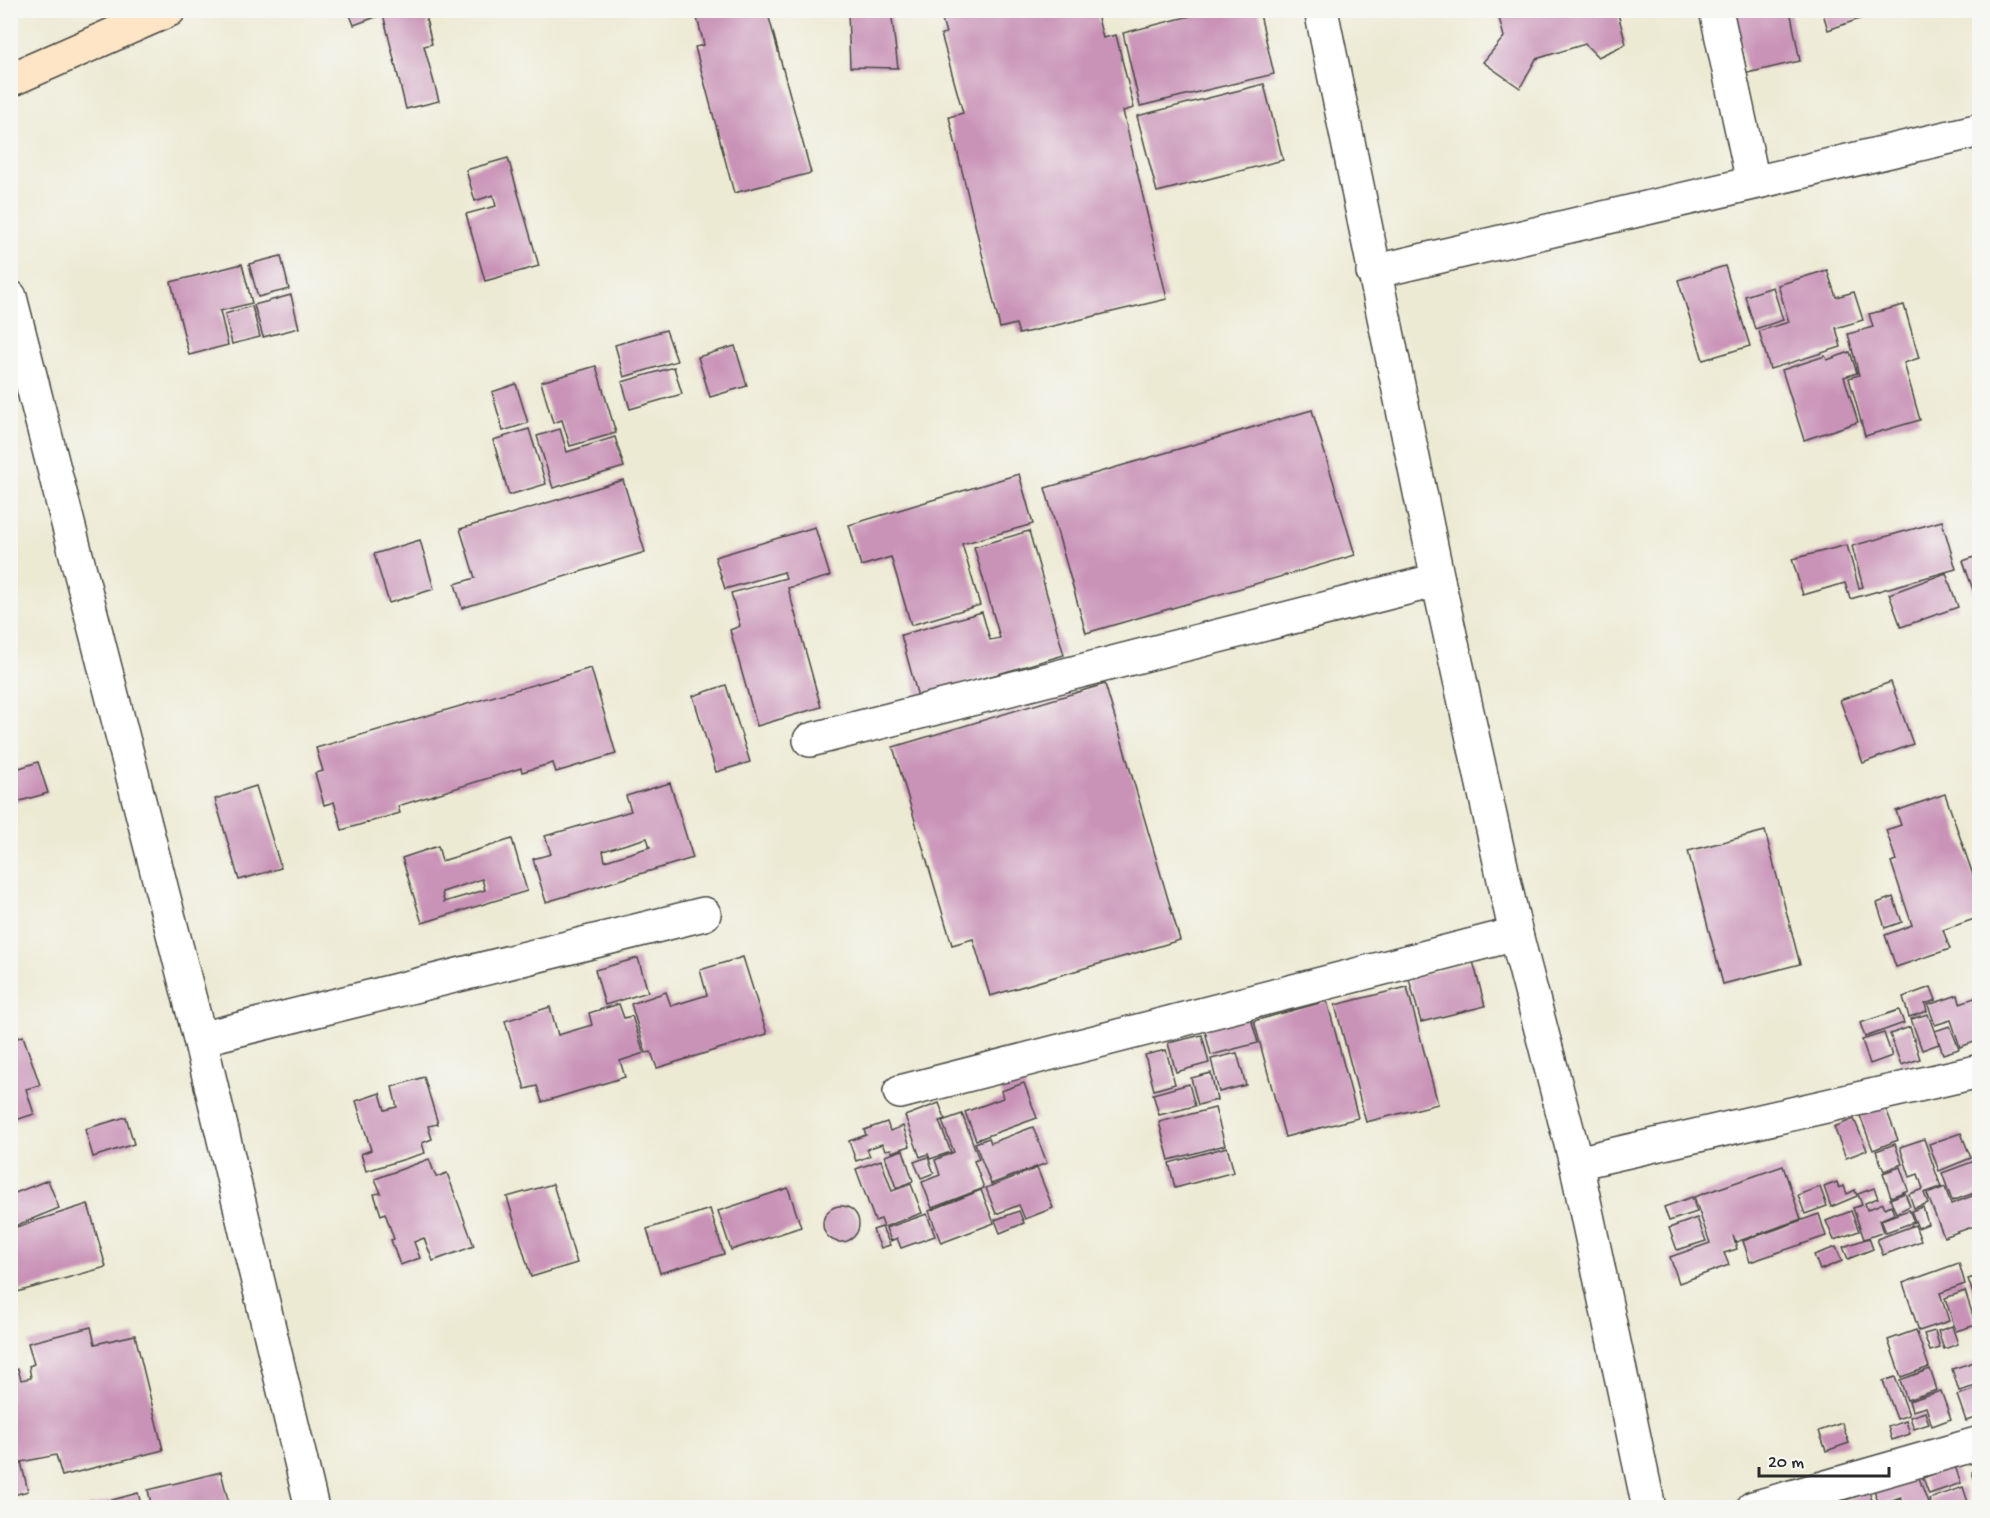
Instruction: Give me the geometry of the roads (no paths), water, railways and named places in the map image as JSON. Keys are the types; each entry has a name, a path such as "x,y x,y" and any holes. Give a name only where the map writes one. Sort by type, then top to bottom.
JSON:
{"main road":[{"path":"10,80 159,12"}],"street":[{"path":"1321,10 1438,580 1516,934 1576,1163 1649,1508"},
{"path":"1716,10 1753,182"},
{"path":"1373,272 1980,130"},
{"path":"10,297 200,1039 312,1508"},
{"path":"810,740 1438,580"},
{"path":"200,1039 704,914"},
{"path":"900,1092 1516,934"},
{"path":"1576,1163 1980,1071"},
{"path":"1753,1508 1980,1443"}]}
